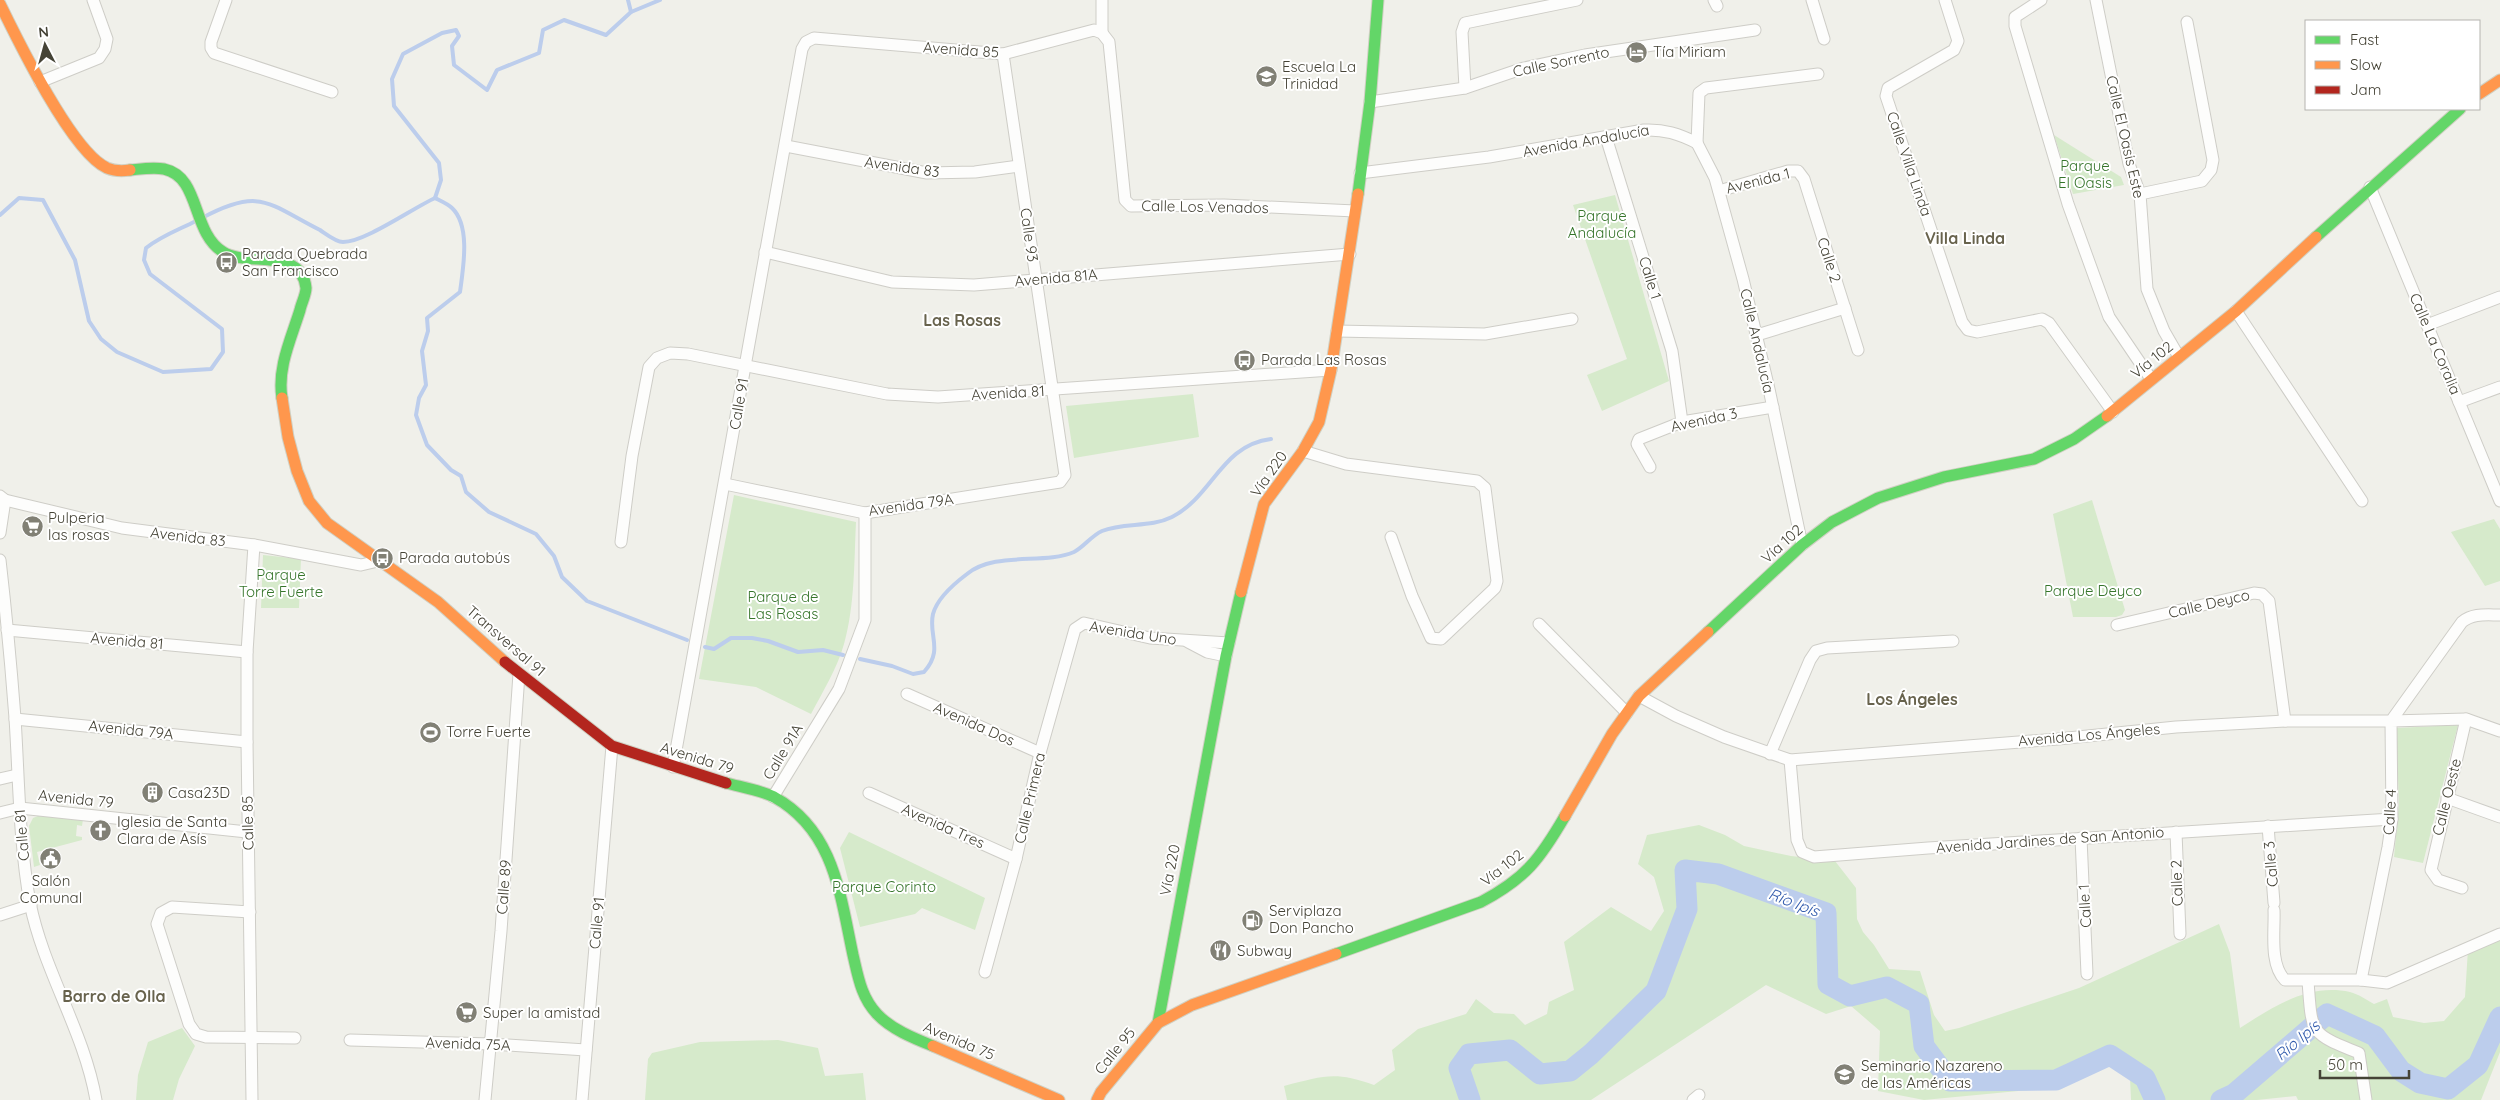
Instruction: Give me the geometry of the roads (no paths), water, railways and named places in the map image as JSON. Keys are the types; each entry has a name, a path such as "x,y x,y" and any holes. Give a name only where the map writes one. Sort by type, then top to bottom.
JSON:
{"main road":[{"name":"Vía 220","path":"1158,1023 1162,989 1226,656 1252,543 1264,504 1303,451 1319,422 1331,370 1350,254 1370,102 1378,0"},
{"path":"0,4 40,82"},
{"path":"2480,93 2500,80"},
{"name":"Transversal 91","path":"40,82 88,154 104,167 116,171 157,167 172,170 182,178 204,235 224,254 242,259 292,264 303,277 306,289 281,371 280,386 288,437 297,471 309,501 327,523 438,602 519,674 612,746"},
{"name":"Vía 102","path":"1158,1023 1192,1005 1481,902 1502,890 1525,873 1544,852 1639,696 1802,545 1832,522 1878,498 1944,477 2034,459 2074,440 2113,412 2236,311 2370,187 2459,110"},
{"name":"Avenida 79","path":"612,746 773,798"},
{"name":"Calle 91A","path":"773,798 798,815 821,841 839,886 860,990"},
{"path":"1162,989 1171,1001 1192,1005"},
{"name":"Avenida 75","path":"860,990 878,1014 906,1035 1059,1100"},
{"name":"Calle 95","path":"1097,1100 1158,1023"}],"street":[{"path":"40,82 99,58 105,49 107,39 93,0"},
{"path":"226,0 211,42 212,51 332,92"},
{"name":"Calle Los Venados","path":"1102,0 1105,38 1126,200 1131,206 1224,205 1355,211"},
{"path":"1465,88 1462,32 1465,23 1577,0"},
{"path":"1812,0 1824,39"},
{"name":"Calle Villa Linda","path":"1944,0 1958,41 1954,50 1888,88 1886,96 1962,322 1968,330 1977,332 2042,319 2049,324 2113,412"},
{"path":"2041,0 2015,17 2015,26 2068,204 2109,316 2151,379"},
{"name":"Calle El Oasis Este","path":"2096,0 2129,164 2140,194 2147,289 2160,324 2179,357"},
{"path":"2140,194 2202,181 2211,170 2213,160 2187,22"},
{"name":"Calle Sorrento","path":"1370,102 1465,88 1524,68 1585,56 1755,30"},
{"name":"Avenida 85","path":"806,42 814,38 1003,54 1085,31 1105,38"},
{"name":"Calle 91","path":"673,767 802,49 806,42"},
{"name":"Calle 93","path":"1003,54 1065,475"},
{"path":"1697,143 1699,93 1706,88 1818,74"},
{"name":"Avenida Andalucía","path":"1360,173 1489,158 1660,129 1675,132 1697,143"},
{"name":"Calle 1","path":"1606,137 1672,351 1682,422"},
{"name":"Calle Andalucía","path":"1697,143 1715,178 1757,335 1802,545"},
{"name":"Avenida 83","path":"786,146 927,173 974,172 1019,166"},
{"name":"Avenida 1","path":"1719,191 1788,171 1798,171"},
{"name":"Calle 2","path":"1798,171 1804,180 1858,350"},
{"name":"Calle La Coralia","path":"2370,187 2500,501"},
{"name":"Avenida 81A","path":"765,252 892,282 974,285 1350,254"},
{"path":"2427,325 2500,297"},
{"path":"1757,335 1845,308"},
{"path":"2236,311 2362,501"},
{"path":"1338,331 1485,334 1572,319"},
{"name":"Avenida 81","path":"621,542 632,456 650,367 657,358 670,353 688,354 746,365 886,394 938,397 1053,390 1254,373 1331,370"},
{"path":"2459,402 2500,387"},
{"name":"Avenida 3","path":"1650,466 1637,441 1682,422 1773,407"},
{"path":"1303,451 1346,464 1477,481 1483,484 1486,488 1496,572 1495,588 1440,639 1431,638 1412,596 1391,537"},
{"name":"Avenida 79A","path":"725,484 865,513 1060,482 1065,475"},
{"path":"0,533 3,498"},
{"name":"Avenida 83","path":"3,498 122,528 254,545 361,565 378,561"},
{"name":"Calle 91A","path":"773,798 839,689 865,620 865,513"},
{"name":"Calle 85","path":"252,1100 250,912 247,832 247,652 254,545"},
{"name":"Calle 81","path":"0,560 15,718 17,775 26,874 31,905 53,979 69,1012 91,1069 96,1100"},
{"name":"Calle Deyco","path":"2117,625 2254,594 2262,594 2268,601 2285,721"},
{"path":"2391,721 2462,622 2468,617 2500,615"},
{"name":"Avenida Uno","path":"1078,625 1089,624 1150,638 1187,641 1212,640 1229,643"},
{"path":"1539,624 1627,713"},
{"name":"Calle Primera","path":"985,972 1016,858 1040,753 1072,634 1078,625"},
{"name":"Avenida 81","path":"7,630 247,652"},
{"name":"Avenida Uno","path":"1187,641 1207,652 1226,656"},
{"path":"1770,754 1810,660 1816,651 1827,648 1952,641"},
{"name":"Calle 89","path":"485,1100 491,1044 519,674"},
{"name":"Avenida Dos","path":"907,694 1040,753"},
{"name":"Avenida Los Ángeles","path":"1639,696 1676,716 1770,754 1790,760 2058,739 2176,727 2285,721 2466,719"},
{"name":"Avenida 79A","path":"15,718 247,742"},
{"path":"2466,719 2500,731"},
{"name":"Calle Oeste","path":"2462,888 2433,876 2431,863 2466,719"},
{"name":"Calle 4","path":"2361,980 2378,901 2392,819 2391,721"},
{"name":"Calle 91","path":"582,1100 612,746"},
{"name":"Avenida Jardines de San Antonio","path":"1790,760 1797,840 1802,852 1814,857 2392,819"},
{"path":"0,780 17,775"},
{"name":"Avenida Tres","path":"869,793 1016,858"},
{"path":"2446,798 2500,817"},
{"path":"0,813 20,808"},
{"name":"Avenida 79","path":"20,808 247,832"},
{"name":"Calle 3","path":"2268,826 2276,965 2279,974 2285,980 2361,980 2387,983 2500,934"},
{"name":"Calle 2","path":"2176,832 2180,934"},
{"name":"Calle 1","path":"2081,838 2087,974"},
{"path":"0,915 31,905"},
{"path":"250,912 172,907 161,913 158,924 190,1024 196,1034 295,1038"},
{"path":"2308,981 2311,1020 2320,1036 2359,1053 2366,1100"},
{"name":"Avenida 75A","path":"350,1040 491,1044 586,1050"}],"waterway":[{"path":"628,0 631,12"},
{"path":"202,218 237,203 263,202 287,212 340,242 364,237 435,198 441,180 439,163 394,106 392,79 403,54 442,33 456,30 459,36 452,46 454,65 487,90 497,70 539,53 543,30 564,20 606,35 631,12 660,0"},
{"path":"0,215 19,198 43,200 75,260 89,321 101,339 117,352 163,372 211,369 223,352 222,329 150,274 144,260 146,248 196,221"},
{"path":"435,198 450,207 458,216 462,225 464,248 460,292 427,318 428,331 422,351 426,385 419,398 416,415 427,445 451,470 461,476 466,492 489,512 536,534 554,556 562,577 587,601 687,640"},
{"path":"860,659 892,666 913,674 924,672 933,657 932,622 935,608 947,592 967,574 978,567 1005,560 1062,556 1078,550 1094,536 1110,528 1155,523 1172,517 1198,497 1240,451 1254,443 1271,439"},
{"path":"705,647 714,649 731,638 752,638 768,641 798,652 823,650 843,655"},
{"name":"Río Ipís","path":"1470,1100 1459,1068 1469,1054 1510,1050 1540,1074 1570,1071 1591,1054 1656,991 1687,909 1685,870 1718,874 1826,913 1828,984 1850,996 1887,987 1919,1004 1924,1046 1950,1081 2056,1080 2110,1055 2145,1078 2155,1100"},
{"name":"Río Ipís","path":"2221,1100 2234,1094 2327,1014 2375,1036 2401,1071 2420,1083 2448,1089 2478,1065 2500,1017"}],"place":[{"name":"Tía Miriam","path":"1637,52"},
{"name":"Escuela La Trinidad","path":"1266,76"},
{"name":"Parada Quebrada San Francisco","path":"226,263"},
{"name":"Parada Las Rosas","path":"1245,360"},
{"name":"Pulperia las rosas","path":"32,527"},
{"name":"Parada autobús","path":"383,558"},
{"name":"Torre Fuerte","path":"430,732"},
{"name":"Casa23D","path":"152,793"},
{"name":"Iglesia de Santa Clara de Asís","path":"101,831"},
{"name":"Salón Comunal","path":"51,858"},
{"name":"Serviplaza Don Pancho","path":"1253,920"},
{"name":"Subway","path":"1221,951"},
{"name":"Super la amistad","path":"467,1013"},
{"name":"Seminario Nazareno de las Américas","path":"1845,1075"}],"district":[{"name":"Villa Linda","path":"1965,238"},
{"name":"Las Rosas","path":"962,320"},
{"name":"Los Ángeles","path":"1912,699"},
{"name":"Barro de Olla","path":"114,996"}],"park label":[{"name":"Parque El Oasis","path":"2085,174"},
{"name":"Parque Andalucía","path":"1602,224"},
{"name":"Parque Torre Fuerte","path":"281,584"},
{"name":"Parque Deyco","path":"2093,591"},
{"name":"Parque de Las Rosas","path":"783,606"},
{"name":"Parque Corinto","path":"884,887"}]}
